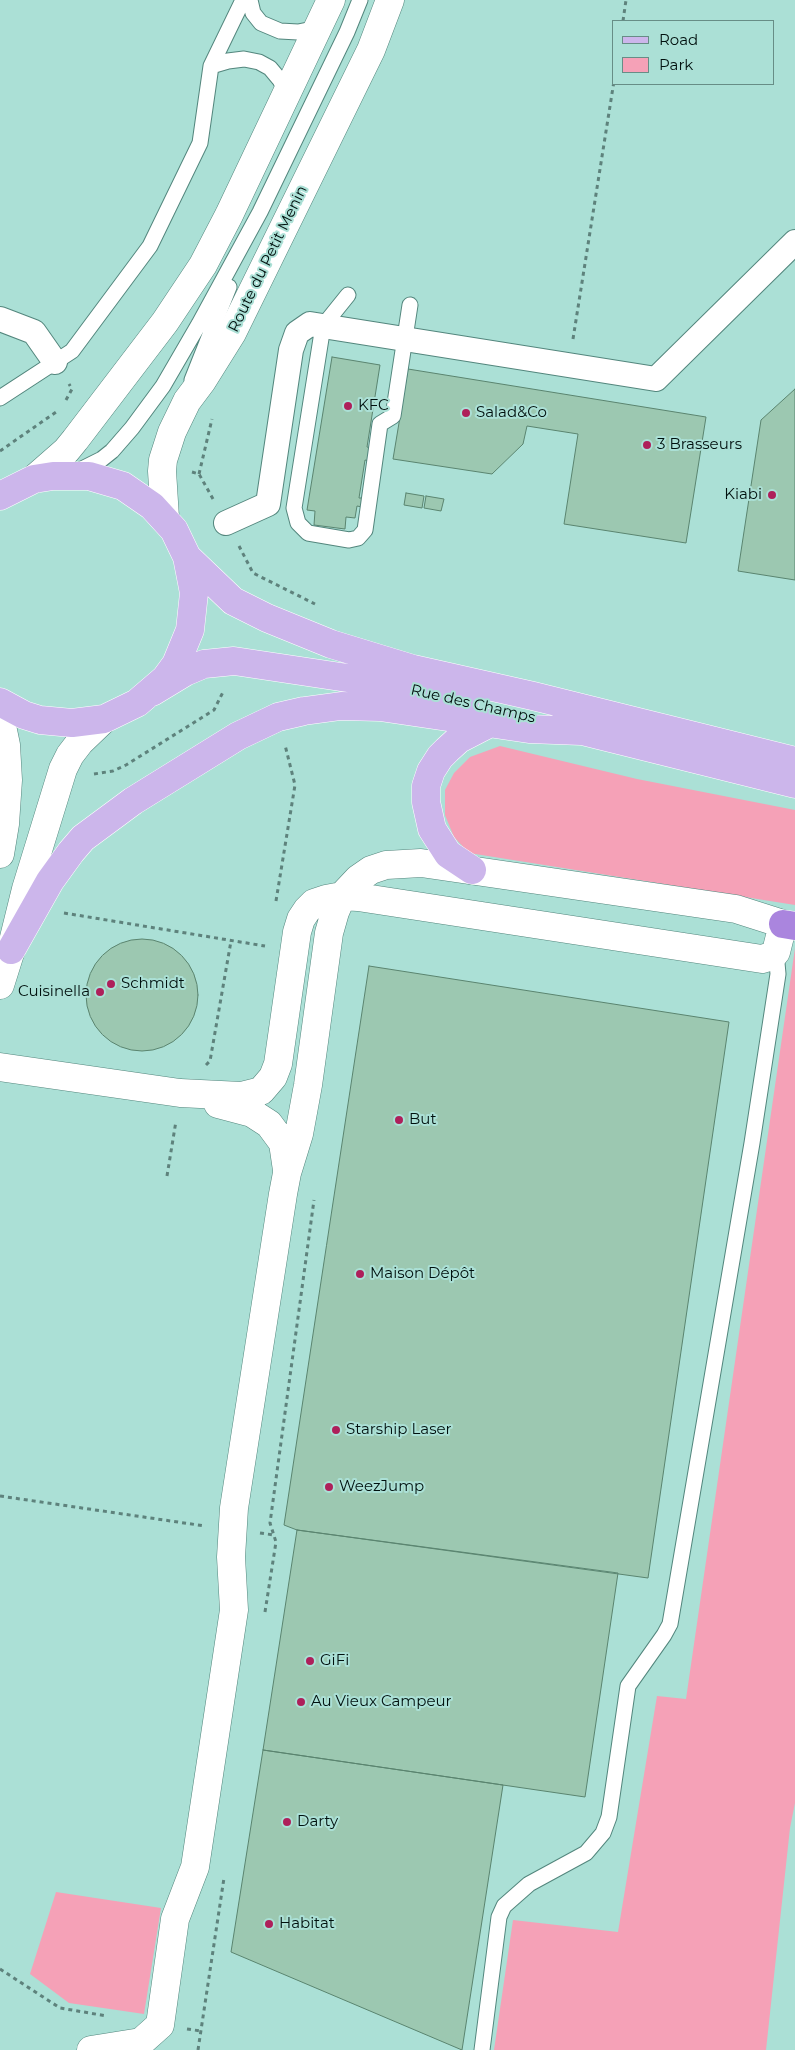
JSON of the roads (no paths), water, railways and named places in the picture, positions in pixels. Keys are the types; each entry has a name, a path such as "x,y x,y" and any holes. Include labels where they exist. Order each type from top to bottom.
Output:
{"main road":[{"path":"0,496 34,479 71,474 98,478 123,486 152,506 165,518 181,543 187,557 194,593 190,630 176,664 165,679 137,703 104,718 88,722 56,722 24,715 0,702"},
{"name":"Rue des Champs","path":"187,557 233,601 267,618 331,644 413,670 533,696 795,760"},
{"name":"Rue des Champs","path":"152,692 185,672 204,664 234,661 393,686 795,784"},
{"path":"11,950 60,867 90,832 126,805 238,736 278,717 312,709 359,706 398,709 529,729 580,731"},
{"path":"472,870 448,854 432,829 426,802 426,786 431,772 440,757 458,739 490,723"}],"street":[{"path":"34,479 66,451 90,422 165,322 203,264 331,0"},
{"name":"Route du Petit Menin","path":"165,518 162,484 163,460 178,417 232,334 371,50 390,0"},
{"path":"226,523 268,504 292,350 297,333 310,324 656,379 795,242"},
{"path":"0,319 34,332 56,362"},
{"path":"0,716 6,745 5,824 0,854"},
{"path":"0,986 26,890 63,769 70,754 104,718"},
{"path":"0,1068 180,1093 241,1096 261,1091 273,1077 278,1064 297,932 306,910 314,903 342,896 762,959 772,956 776,952 789,925 736,910 420,863 386,865 371,870 358,879 342,896 329,933 308,1085 299,1134 287,1173 232,1530 231,1557 234,1610 195,1867 175,1919 160,2025 141,2042 92,2050"},
{"path":"180,1093 252,1113 262,1118 273,1129 282,1143 286,1155 287,1173"}],"lane":[{"path":"0,398 72,351 150,246 200,143 211,66 243,0"},
{"path":"250,0 253,13 261,23 280,31 298,32 318,28"},
{"path":"71,474 102,459 112,451 148,407 199,324 260,212 347,32 360,0"},
{"path":"211,66 236,60 259,62 270,68 280,80 287,94"},
{"path":"178,417 199,360 260,212"},
{"path":"348,295 323,326 294,508 298,524 308,533 349,540 358,538 365,530 380,424 393,416 410,305"},
{"path":"482,2050 499,1917 504,1906 529,1884 586,1853 603,1833 609,1817 628,1686 670,1624 754,1134 778,974 776,952"}],"place":[{"name":"KFC","path":"348,406"},
{"name":"Salad&Co","path":"466,413"},
{"name":"3 Brasseurs","path":"647,445"},
{"name":"Kiabi","path":"772,495"},
{"name":"Schmidt","path":"111,984"},
{"name":"Cuisinella","path":"100,992"},
{"name":"But","path":"399,1120"},
{"name":"Maison Dépôt","path":"360,1274"},
{"name":"Starship Laser","path":"336,1430"},
{"name":"WeezJump","path":"329,1487"},
{"name":"GiFi","path":"310,1661"},
{"name":"Au Vieux Campeur","path":"301,1702"},
{"name":"Darty","path":"287,1822"},
{"name":"Habitat","path":"269,1924"}]}
